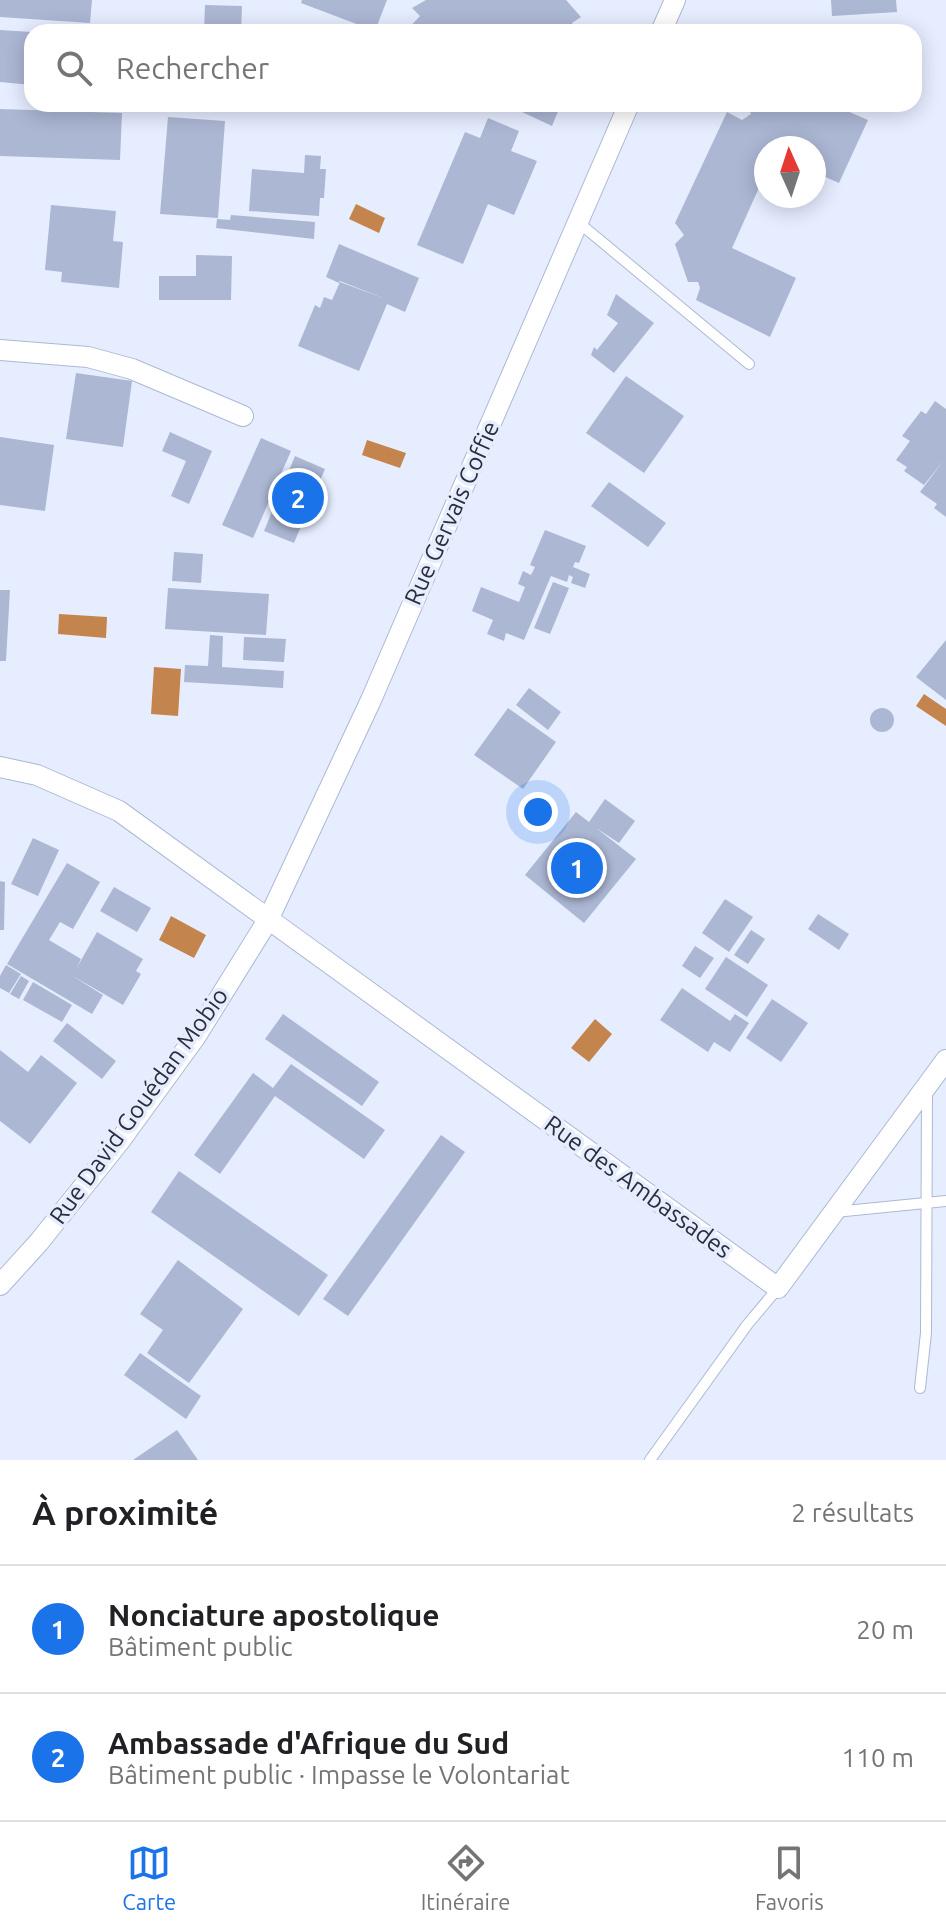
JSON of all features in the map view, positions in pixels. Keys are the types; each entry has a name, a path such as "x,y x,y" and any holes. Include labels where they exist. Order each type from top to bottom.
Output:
{"street":[{"path":"664,24 675,0"},
{"name":"Rue Gervais Coffie","path":"268,920 371,700 626,112"},
{"path":"0,350 88,357 132,369 243,416"},
{"name":"Rue des Ambassades","path":"0,767 37,775 119,811 778,1288"},
{"name":"Rue David Gouédan Mobio","path":"0,1285 39,1242 119,1142 196,1036 268,920"},
{"path":"778,1288 946,1060"}],"lane":[{"path":"578,222 749,364"},
{"path":"920,1388 926,1333 927,1086"},
{"path":"833,1212 946,1201"},
{"path":"650,1460 747,1325 778,1288"}],"shaded area":[{"path":"356,204 385,218 379,233 349,219"},
{"path":"367,440 406,453 400,468 362,455"},
{"path":"59,614 107,617 106,638 58,634"},
{"path":"154,667 181,669 178,716 151,714"},
{"path":"924,694 946,709 946,726 916,706"},
{"path":"171,916 206,935 194,958 159,940"},
{"path":"595,1019 612,1034 589,1062 571,1048"}],"building":[{"path":"0,0 92,0 90,23 0,17"},
{"path":"302,0 387,0 378,24 356,24 301,3"},
{"path":"426,0 566,0 581,17 572,24 412,24 420,16 412,8"},
{"path":"831,0 896,0 897,12 832,16"},
{"path":"205,5 242,6 241,24 204,24"},
{"path":"0,30 24,32 24,84 0,82"},
{"path":"0,109 122,113 120,160 0,156"},
{"path":"522,112 558,112 552,126"},
{"path":"727,112 742,120 750,112 850,112 868,120 839,183 826,177 826,136 754,136 754,199 732,248 796,278 770,337 696,300 700,288 698,282 688,282 675,244 684,235 675,223"},
{"path":"168,117 225,121 218,218 160,214"},
{"path":"488,118 519,131 511,151 537,161 514,215 488,204 463,264 417,245 465,132 480,138"},
{"path":"305,155 321,156 320,169 326,169 319,216 249,211 252,169 304,173"},
{"path":"51,205 116,211 113,241 123,242 119,288 61,282 62,272 45,270"},
{"path":"231,215 315,222 314,239 216,228 217,219 230,220"},
{"path":"339,244 419,278 405,312 387,304 359,371 298,346 315,305 320,308 324,297 332,300 340,282 388,300 340,281 326,277"},
{"path":"196,255 232,256 231,300 159,300 159,276 196,276"},
{"path":"616,294 654,323 614,373 591,355 594,347 597,350 618,323 607,315"},
{"path":"76,373 132,381 123,447 66,439"},
{"path":"626,376 684,416 644,473 586,433"},
{"path":"935,401 946,409 946,517 934,508 937,504 920,492 944,460 924,485 904,471 907,467 896,460 910,441 902,436 921,411 926,414"},
{"path":"170,432 212,451 189,504 171,496 186,461 162,451"},
{"path":"0,437 54,445 45,511 0,505"},
{"path":"261,438 291,451 253,538 222,525"},
{"path":"295,456 325,469 294,543 264,531"},
{"path":"609,482 666,523 648,547 591,506"},
{"path":"545,530 586,546 579,563 575,562 573,567 590,574 585,588 571,583 573,577 569,575 567,582 551,576 524,640 506,633 504,641 487,634 493,620 472,611 481,587 519,602 525,587 518,584 523,571 531,575 535,567 530,565"},
{"path":"174,552 203,554 201,583 172,581"},
{"path":"553,582 569,588 550,634 534,628"},
{"path":"168,588 269,594 266,635 165,629"},
{"path":"0,590 10,590 6,661 0,661"},
{"path":"210,635 223,636 222,667 284,671 283,688 184,682 185,665 208,666"},
{"path":"244,637 286,639 284,662 243,660"},
{"path":"946,640 946,700 916,677"},
{"path":"529,688 561,712 548,730 516,705"},
{"path":"508,708 556,742 523,789 474,755"},
{"path":"882,708 891,711 894,720 891,729 882,732 873,729 870,720 873,711"},
{"path":"605,799 635,821 619,843 596,828 636,859 584,923 525,875 576,812 589,822"},
{"path":"33,838 59,850 38,896 11,884"},
{"path":"67,863 100,882 73,929 60,922 49,940 81,959 75,971 97,932 143,959 136,971 141,974 123,1005 71,975 103,995 92,1014 7,964"},
{"path":"0,881 5,882 4,930 0,930"},
{"path":"114,887 151,908 137,932 100,911"},
{"path":"725,899 753,917 729,952 702,933"},
{"path":"818,914 849,934 839,950 808,929"},
{"path":"751,930 765,939 748,964 734,955"},
{"path":"695,946 714,958 700,978 682,966"},
{"path":"726,957 768,985 747,1017 705,989"},
{"path":"6,965 21,974 9,993 0,988 0,976"},
{"path":"21,976 29,981 19,999 10,994"},
{"path":"33,982 72,1005 62,1022 23,1000"},
{"path":"682,988 730,1021 735,1014 749,1023 730,1052 714,1042 708,1052 660,1020"},
{"path":"772,999 808,1023 781,1062 746,1038"},
{"path":"283,1014 379,1082 362,1106 265,1039"},
{"path":"67,1023 116,1061 102,1079 53,1041"},
{"path":"0,1050 28,1072 41,1055 77,1083 30,1144 0,1121"},
{"path":"291,1064 385,1130 364,1159 275,1096 220,1174 194,1155 253,1073 273,1088"},
{"path":"441,1135 465,1152 348,1316 323,1299"},
{"path":"179,1171 328,1275 299,1316 151,1212"},
{"path":"178,1260 243,1309 189,1383 147,1353 163,1330 140,1314"},
{"path":"140,1353 201,1396 186,1419 124,1375"},
{"path":"177,1430 198,1460 133,1460"}],"place":[{"name":"Ambassade d'Afrique du Sud","path":"298,498"},
{"name":"Nonciature apostolique","path":"577,868"}]}
